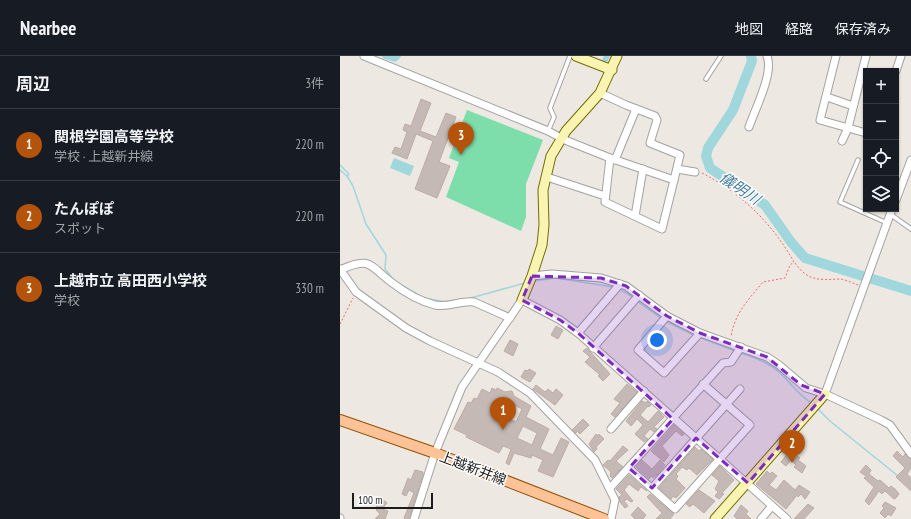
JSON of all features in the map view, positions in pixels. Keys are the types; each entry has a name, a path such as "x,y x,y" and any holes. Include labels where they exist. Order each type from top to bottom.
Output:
{"main road":[{"name":"上越新井線","path":"340,420 435,453 604,519"}],"street":[{"path":"364,56 613,159 674,180"},
{"path":"576,56 612,70"},
{"path":"414,519 435,453 462,387 522,300 532,276 543,238 543,190 547,177 548,163 561,137 600,92 618,56"},
{"path":"749,127 764,86 770,63 767,56"},
{"path":"836,56 827,98 820,120 863,133"},
{"path":"864,68 866,56"},
{"path":"897,68 901,56"},
{"path":"842,141 848,128 853,106 863,80"},
{"path":"600,92 655,116 657,120 650,143 680,155 661,232 635,216 605,202 613,159 636,109"},
{"path":"827,98 853,106"},
{"path":"899,192 911,160"},
{"path":"677,169 695,172"},
{"path":"635,216 644,170"},
{"path":"547,177 605,196"},
{"path":"714,519 748,483 825,394 891,212"},
{"path":"510,318 469,301 446,306 423,301 394,284 370,264 357,263 340,269 356,292 406,328 430,341 498,372 530,393 595,460 615,500 611,519"},
{"path":"532,276 569,275 601,278 620,284 639,295 667,316 700,333 767,357 779,364 806,388 825,394 890,425 911,454"},
{"path":"578,334 620,284"},
{"path":"593,348 639,295"},
{"path":"522,300 560,320 578,334 787,519"},
{"path":"667,316 638,350 664,373 700,333"},
{"path":"610,488 723,363 731,362 741,347"},
{"path":"629,468 675,510 750,425 728,404 703,384"},
{"path":"652,488 740,389"},
{"path":"611,429 644,391"},
{"path":"761,519 772,506"}],"lane":[{"path":"548,131 554,117 550,108 570,56"},
{"path":"706,79 721,56"},
{"path":"858,160 840,202 887,223"},
{"path":"891,212 911,229"}],"path":[{"path":"695,172 703,174 736,194 752,207 770,225 802,273 818,279 831,281 840,279 865,285"},
{"path":"730,343 732,325 740,310 763,282 785,278 790,265 794,262"},
{"path":"340,324 356,292"}],"highlighted area":[{"path":"532,276 601,278 626,286 667,316 700,333 767,357 801,385 825,394 748,483 696,438 652,488 629,468 673,419 578,333 560,320 522,300"}],"green space":[{"path":"467,110 543,140 526,184 526,217 521,231 446,197 459,162 449,158"}],"water":[{"path":"394,158 414,166 410,176 390,168"}],"building":[{"path":"421,99 431,103 420,131 436,137 446,113 456,117 439,162 450,166 437,198 415,189 433,141 416,134 407,159 392,153 395,147 401,149 407,132 403,130 405,124 411,126"},
{"path":"556,326 563,330 558,339 551,335"},
{"path":"510,340 518,344 513,356 504,351"},
{"path":"587,348 610,374 603,381 598,376 600,375 585,362 590,357 583,351"},
{"path":"529,369 536,373 530,382 521,377 525,370 527,371"},
{"path":"627,384 637,392 615,417 611,414 620,403 614,399"},
{"path":"536,385 545,392 548,389 553,393 556,389 563,395 555,405 533,389"},
{"path":"492,388 496,390 497,388 505,392 512,391 514,396 531,406 526,417 549,429 540,449 553,455 561,438 569,442 553,477 538,471 543,460 532,455 531,458 514,453 509,465 506,463 511,449 503,446 499,453 466,437 467,435 454,429 468,402 471,403 474,398 477,399 482,389 490,393","holes":["509,402 522,409 516,422 502,415","523,426 537,433 532,445 517,438"]},
{"path":"642,401 646,403 647,401 651,405 649,407 648,406 640,415 648,422 658,411 664,417 654,427 657,429 654,432 650,429 644,436 648,439 644,442 635,434 643,425 637,419 631,426 626,421"},
{"path":"583,419 589,425 580,434 577,431 576,433 572,430"},
{"path":"674,425 684,434 682,436 676,431 662,446 669,455 664,462 651,451"},
{"path":"596,434 598,436 599,434 604,439 596,447 597,449 594,452 589,444"},
{"path":"623,446 628,450 616,461 623,467 612,478 610,476 611,472 603,465 608,460 610,461"},
{"path":"695,447 699,451 701,449 713,459 697,475 689,468 687,470 682,467 676,474 678,476 676,479 685,488 676,498 673,496 671,499 659,488"},
{"path":"897,451 903,457 905,454 911,459 911,468 907,474 911,478 911,491 896,477 905,468 893,456"},
{"path":"788,453 793,456 795,454 800,458 798,460 806,466 802,473 794,467 796,465 791,460 786,466 781,462"},
{"path":"642,460 652,469 660,460 665,465 657,475 653,478 651,476 649,479 636,467"},
{"path":"866,465 871,470 869,474 878,481 880,480 889,488 891,486 895,489 899,494 896,498 894,499 885,491 882,494 879,491 869,505 865,501 874,487 864,478 866,476 860,472"},
{"path":"720,466 734,480 722,493 724,494 719,499 715,496 718,492 715,489 719,481 712,475"},
{"path":"415,470 423,472 423,474 409,519 407,519 404,518 414,493 409,490 406,496 402,494 408,478 411,480"},
{"path":"767,471 770,474 772,472 777,476 769,485 776,490 784,480 795,490 799,485 810,492 805,499 801,494 798,497 797,495 786,509 756,484"},
{"path":"629,475 647,491 641,487 638,491 629,484 624,490 633,501 631,502 627,499 624,501 628,506 625,508 620,502 619,497 622,495 616,489"},
{"path":"699,490 715,501 704,513 693,504 690,507 686,504"},
{"path":"650,494 674,514 670,519 656,519 662,513 647,497"},
{"path":"381,498 387,503 382,509 388,511 385,519 375,519 380,514 376,510 378,508 375,505"},
{"path":"885,502 896,508 891,516 888,514 885,518 880,513 884,508 882,506"},
{"path":"808,504 814,508 804,519 794,519"},
{"path":"741,505 748,511 746,514 751,519 737,519 734,516"},
{"path":"638,507 646,515 643,519 635,519 631,515"}],"waterway":[{"path":"385,56 395,59 398,56"},
{"path":"603,64 607,56"},
{"name":"儀明川","path":"751,56 752,61 733,110 708,148 706,156 710,168 765,205 791,242 805,258 911,291"},
{"path":"340,165 349,174 347,176 353,186 366,224 386,255 385,269 393,279"},
{"path":"340,170 347,176"},
{"path":"534,281 556,278 613,287"},
{"path":"467,299 525,283"},
{"path":"401,285 417,294"},
{"path":"619,289 633,297"},
{"path":"424,298 446,302"},
{"path":"637,301 662,319"},
{"path":"665,321 694,335"},
{"path":"699,337 735,351"},
{"path":"740,353 761,360 775,368 799,393 813,404"},
{"path":"817,408 830,421 898,476"}],"place":[{"name":"上越市立 高田西小学校","path":"461,155"},
{"name":"関根学園高等学校","path":"503,430"},
{"name":"たんぽぽ","path":"792,463"}]}
